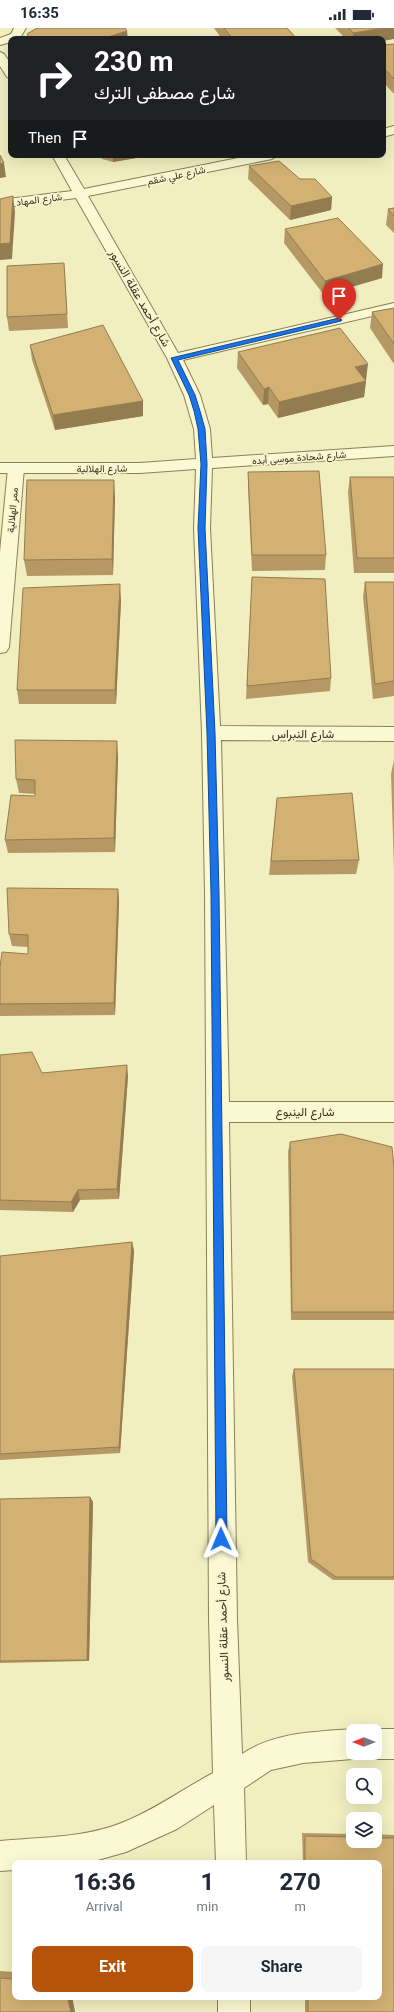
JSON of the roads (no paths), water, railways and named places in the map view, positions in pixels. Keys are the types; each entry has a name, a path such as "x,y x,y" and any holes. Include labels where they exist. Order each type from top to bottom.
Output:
{"street":[{"path":"0,56 8,69"},
{"name":"شارع أحمد عقلة النسور","path":"60,158 79,194 120,261 174,358 192,395 202,429 204,464 202,528 211,733 217,1112 222,1619 230,1860"},
{"name":"شارع علي شقم","path":"79,194 257,158"},
{"name":"شارع المهاد","path":"0,204 79,194"},
{"path":"174,358 394,307"},
{"name":"شارع شحادة موسى أبده","path":"204,464 394,451"},
{"name":"شارع الهلالية","path":"8,468 140,468 204,464"},
{"name":"ممر الهلالية","path":"0,647 8,468"},
{"name":"شارع النبراس","path":"211,733 394,734"},
{"name":"شارع الينبوع","path":"217,1112 394,1112"},
{"path":"382,1744 394,1744"},
{"path":"0,1856 18,1856 85,1848 126,1837 166,1818 192,1801 228,1781 265,1756 303,1748 346,1745"},
{"path":"234,2000 234,2012"}]}
